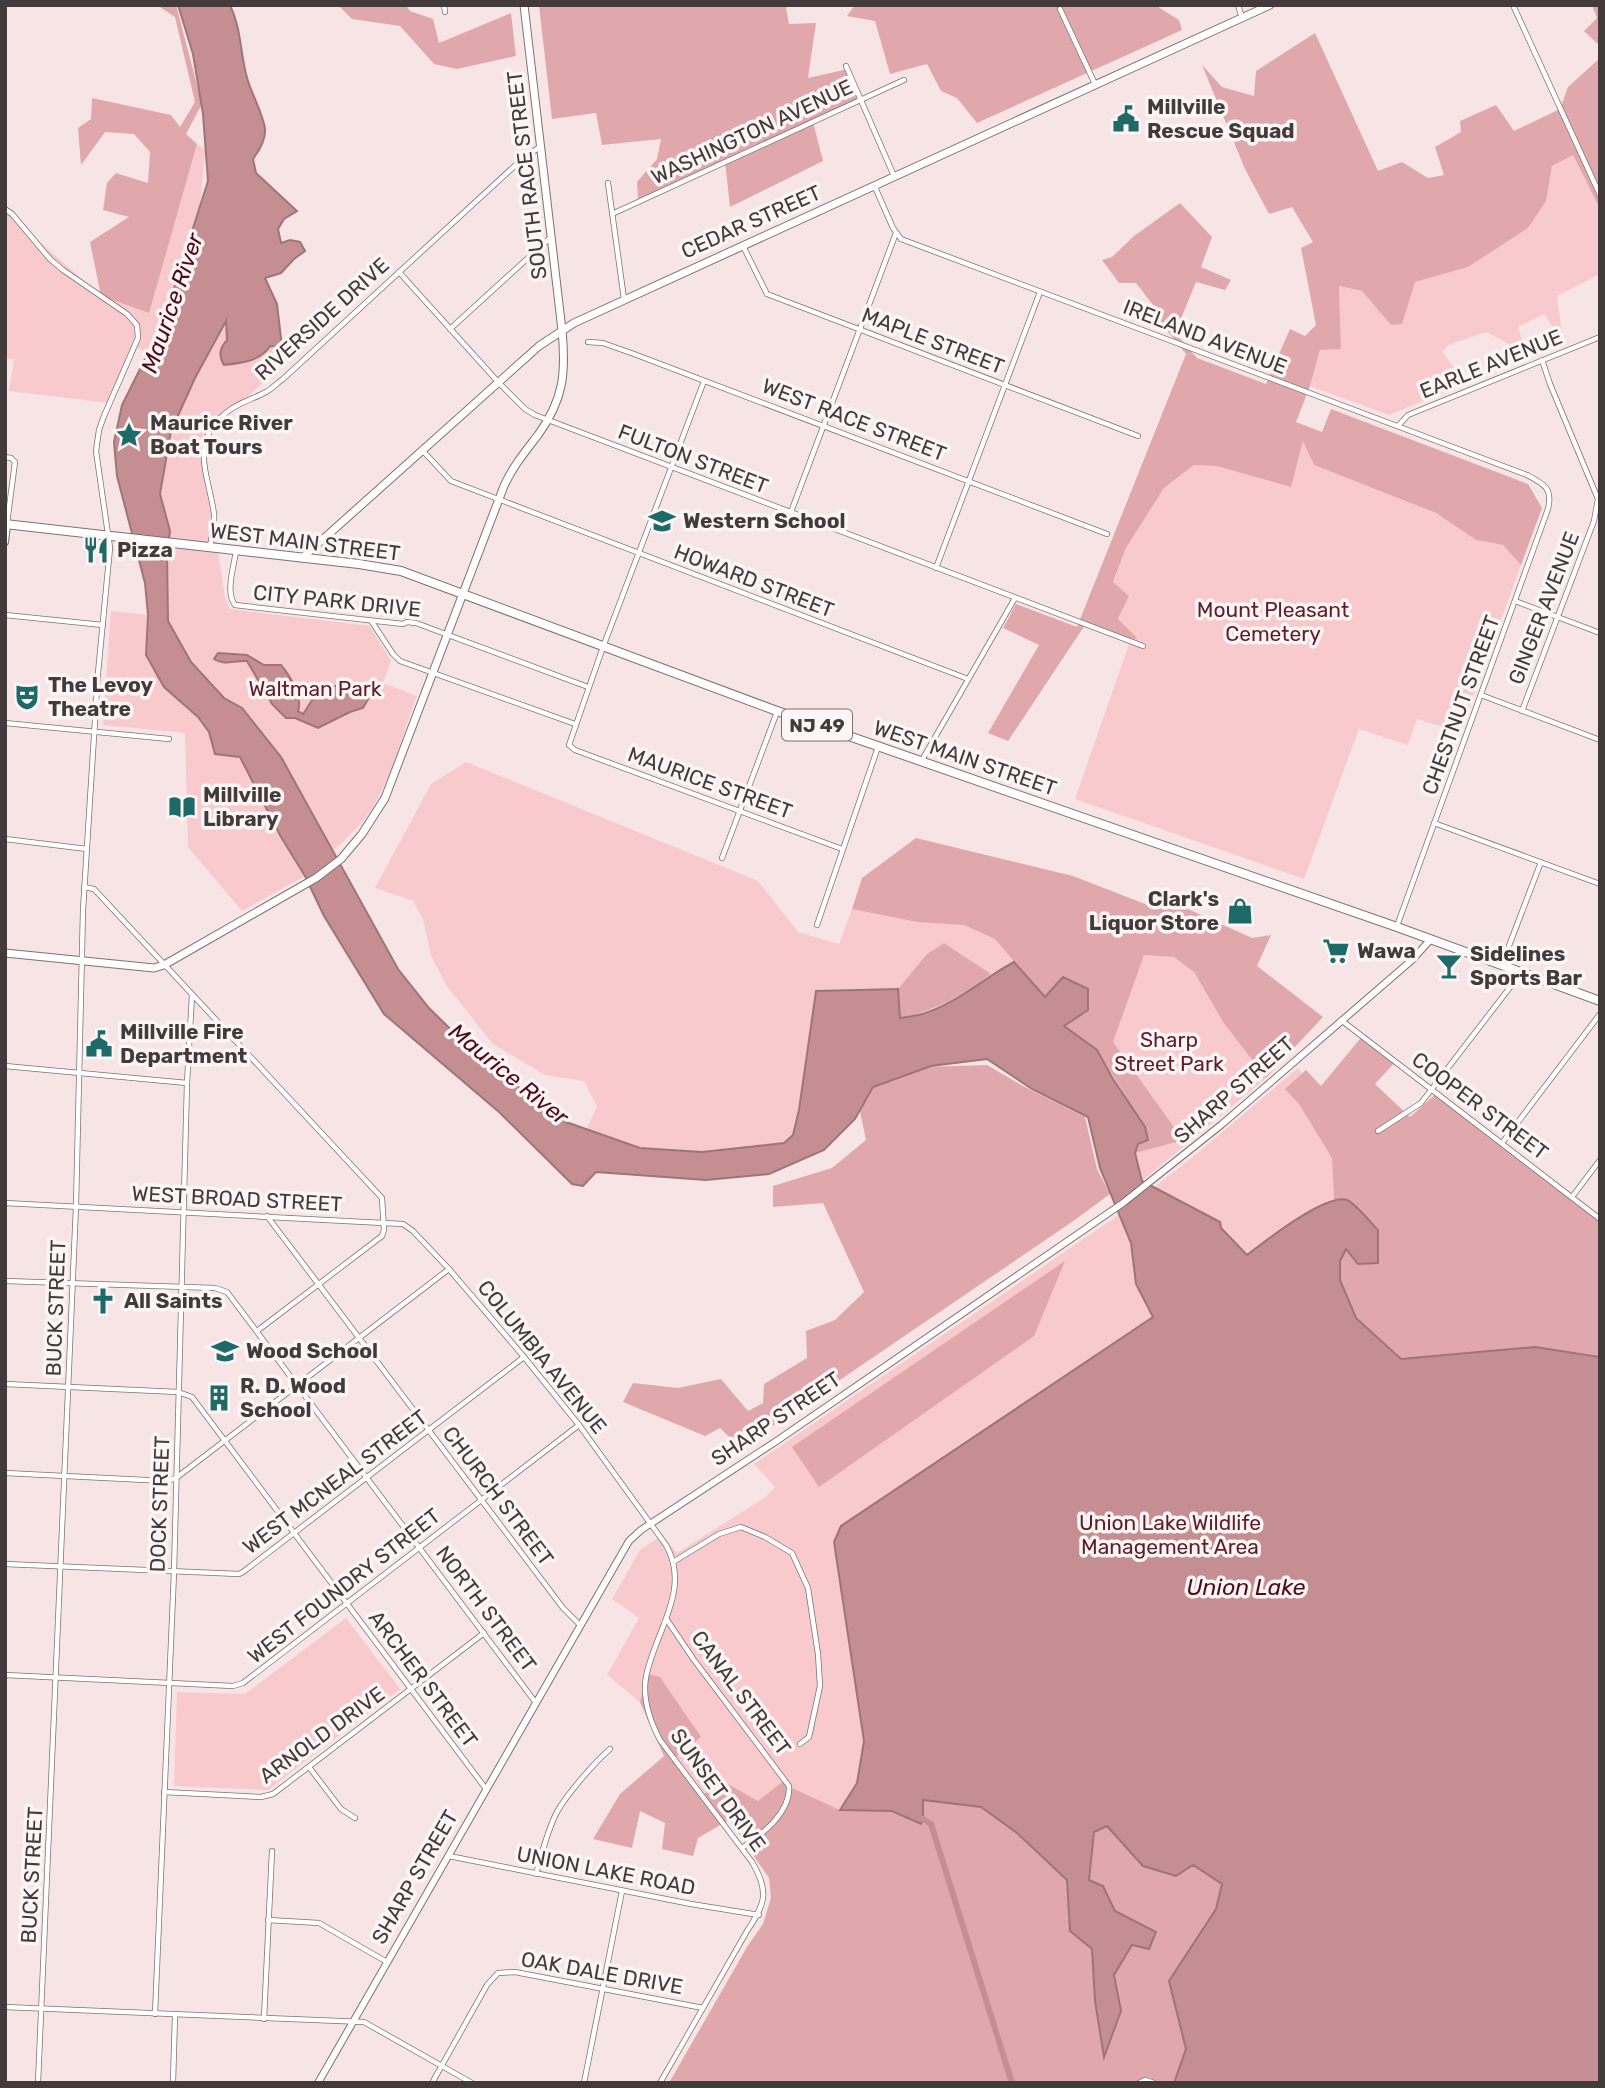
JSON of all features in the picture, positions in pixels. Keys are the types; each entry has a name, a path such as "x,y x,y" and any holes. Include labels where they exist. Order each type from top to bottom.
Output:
{"highway":[{"name":"NJ 49","path":"6,524 109,536"},
{"name":"WEST MAIN STREET","path":"109,536 391,569 464,593 777,711 1397,927 1600,1001"}],"main road":[{"name":"SOUTH RACE STREET","path":"164,965 303,886 341,859 362,834 385,798 499,499 515,464 556,405 562,386 565,359 524,5"},
{"name":"CEDAR STREET","path":"302,558 550,337 584,317 1270,5"},
{"path":"5,954 154,968 164,965"}],"street":[{"path":"444,5 445,12"},
{"path":"1238,5 1242,18"},
{"path":"1513,5 1600,195"},
{"path":"1060,9 1095,84"},
{"path":"846,66 894,176"},
{"name":"WASHINGTON AVENUE","path":"612,214 904,80"},
{"name":"RIVERSIDE DRIVE","path":"210,547 214,512 203,449 216,422 228,411 271,389 520,161 541,146"},
{"path":"608,183 624,299"},
{"path":"791,512 896,233 874,185"},
{"name":"BUCK STREET","path":"5,209 62,270 127,314 137,325 138,338 104,416 97,437 96,451 110,554 84,888 76,1206 38,2083"},
{"name":"IRELAND AVENUE","path":"896,233 901,239 1527,475 1542,484 1549,493"},
{"path":"450,329 552,237"},
{"name":"MAPLE STREET","path":"743,245 767,294 1139,436"},
{"name":"FULTON STREET","path":"399,272 529,413 1143,646"},
{"path":"936,568 1040,292"},
{"name":"EARLE AVENUE","path":"1398,426 1408,415 1600,337"},
{"name":"WEST RACE STREET","path":"588,342 603,343 1107,534"},
{"name":"GINGER AVENUE","path":"1522,711 1594,521 1598,499 1542,360"},
{"path":"372,622 396,658 575,724 704,381"},
{"name":"HOWARD STREET","path":"423,451 451,481 968,680"},
{"path":"5,542 15,465 14,461 8,458"},
{"name":"CHESTNUT STREET","path":"1397,927 1516,601 1548,509 1549,493"},
{"name":"CITY PARK DRIVE","path":"236,550 230,591 231,601 235,605 372,622 416,623 448,634"},
{"path":"922,761 1015,598"},
{"path":"1516,601 1600,633"},
{"path":"5,615 103,625"},
{"path":"448,634 588,687"},
{"path":"1481,695 1600,740"},
{"path":"722,858 777,711"},
{"path":"5,723 169,739"},
{"name":"MAURICE STREET","path":"575,724 569,745 575,750 842,849"},
{"path":"817,925 878,746"},
{"path":"1434,823 1600,884"},
{"path":"5,839 87,849"},
{"path":"1502,965 1541,862"},
{"path":"84,888 94,889 374,1188 383,1201 384,1233 379,1239 257,1331"},
{"name":"SHARP STREET","path":"318,2083 629,1541 650,1524 900,1357 1123,1203 1221,1125 1412,960 1431,939"},
{"path":"1378,1131 1419,1105 1521,972"},
{"name":"DOCK STREET","path":"155,2014 174,1572 187,1083 192,995"},
{"path":"1502,1143 1600,1014"},
{"name":"COOPER STREET","path":"1341,1020 1600,1219"},
{"path":"5,1066 187,1083"},
{"path":"1572,1197 1600,1160"},
{"name":"WEST BROAD STREET","path":"5,1203 397,1222"},
{"name":"CHURCH STREET","path":"267,1216 563,1608 580,1625"},
{"name":"COLUMBIA AVENUE","path":"397,1222 409,1227 449,1269 524,1357 579,1425 666,1545 673,1562"},
{"path":"5,1473 166,1480 176,1478 449,1269"},
{"path":"5,1281 181,1287"},
{"name":"NORTH STREET","path":"181,1287 220,1289 227,1292 536,1703"},
{"name":"WEST MCNEAL STREET","path":"5,1564 239,1574 524,1357"},
{"path":"5,1384 178,1392"},
{"name":"ARCHER STREET","path":"178,1392 192,1397 486,1789"},
{"name":"WEST FOUNDRY STREET","path":"5,1675 233,1686 243,1683 579,1425"},
{"path":"673,1562 719,1534 741,1527 792,1553 808,1588 820,1686 809,1737 800,1744"},
{"name":"SUNSET DRIVE","path":"660,2083 747,1931 759,1915 763,1894 761,1878 742,1848 660,1740 650,1719 645,1698 646,1675 674,1597 676,1582 673,1562"},
{"name":"CANAL STREET","path":"667,1619 694,1660 789,1786 788,1799 778,1815 766,1830 742,1848"},
{"name":"ARNOLD DRIVE","path":"164,1792 267,1797 484,1633"},
{"path":"536,1874 548,1832 558,1810 610,1749"},
{"path":"309,1767 341,1809 355,1818"},
{"path":"264,2019 272,1851"},
{"name":"UNION LAKE ROAD","path":"448,1856 759,1915"},
{"path":"584,2083 622,1891"},
{"path":"268,1920 319,1923 387,1962"},
{"name":"OAK DALE DRIVE","path":"432,2083 492,1977 505,1971 703,2008"},
{"path":"5,2007 364,2022 472,2083"},
{"path":"173,2083 175,2015"},
{"path":"1139,2083 1145,2080 1154,2083"}],"green space":[{"path":"197,144 205,150 197,243 147,352 135,347 109,403 9,391 14,359 5,359 5,211 101,296 148,313"},
{"path":"1573,155 1600,209 1600,274 1557,296 1563,342 1544,314 1518,327 1526,353 1486,332 1448,345 1442,352 1466,383 1389,415 1310,386 1320,350 1341,349 1339,286 1362,291 1391,325 1415,282 1468,267 1546,201 1552,166"},
{"name":"Waltman Park","path":"227,319 254,321 299,351 211,429 202,446 225,597 230,609 370,626 391,661 383,683 417,696 383,789 367,816 333,851 281,757 242,708 224,698 191,662 168,621 167,552 160,494 171,431 195,378"},
{"name":"Mount Pleasant Cemetery","path":"1303,440 1314,465 1436,513 1476,540 1503,545 1521,565 1460,732 1417,719 1408,745 1359,729 1304,879 1075,799 1130,641 1118,619 1129,596 1113,583 1126,548 1164,488 1194,465 1217,466"},
{"path":"111,611 148,615 146,655 164,687 198,717 209,732 215,754 240,757 281,837 305,876 242,911 188,847 185,733 103,725"},
{"path":"466,762 758,881 798,932 839,944 852,909 917,922 964,924 995,939 1014,962 991,974 944,943 927,954 898,989 816,991 799,1110 793,1135 784,1143 702,1152 640,1148 586,1130 597,1107 584,1081 545,1075 493,1044 446,985 431,956 423,919 413,901 375,888 431,784"},
{"name":"Sharp Street Park","path":"1144,955 1174,957 1194,972 1223,1022 1266,1078 1142,1181 1126,1097 1097,1050"},
{"name":"Union Lake","path":"1298,1068 1416,1230 1600,1227 1600,2083 840,1810 790,1787 758,1801 724,1783 702,1796 673,1758 648,1675 640,1702 607,1675 639,1618 612,1599 640,1550 662,1535 677,1553 766,1497 775,1487 754,1464 1120,1214"},
{"path":"346,1618 400,1689 268,1790 174,1786 177,1692 245,1694"}],"shaded area":[{"path":"157,5 176,5 202,104 186,134 197,144 149,313 101,296 90,242 129,217 103,210 107,183 116,173 148,183 150,152 134,134 105,132 81,165 78,128 91,119 92,98 171,115 180,127 195,102 175,17"},
{"path":"338,5 406,5 410,11 433,19 439,43 511,13 516,56 457,69 434,64 400,26 352,19"},
{"path":"539,5 791,5 786,8 789,24 816,23 808,78 848,69 857,101 813,122 823,161 730,207 725,161 638,199 637,182 657,159 661,139 602,145 596,113 552,119"},
{"path":"855,5 1155,5 1179,20 1182,30 977,123 957,98 941,91 927,64 890,74 875,21 847,16"},
{"path":"1592,5 1600,5 1600,46 1584,31 1597,18"},
{"path":"1315,33 1378,171 1402,162 1428,178 1444,175 1435,147 1461,132 1460,121 1496,105 1514,131 1560,109 1568,87 1600,58 1600,209 1573,155 1552,166 1546,201 1528,228 1468,267 1415,282 1402,324 1391,325 1362,291 1339,286 1341,349 1320,350 1296,422 1322,432 1331,409 1528,484 1542,508 1521,565 1503,545 1476,540 1436,513 1314,465 1303,441 1291,487 1217,466 1194,465 1164,488 1126,548 1113,582 1129,596 1118,619 1137,638 1130,641 1087,622 1008,741 988,733 1039,645 1003,628 1016,604 1077,627 1186,354 1156,317 1156,309 1136,283 1119,283 1102,260 1112,257 1134,236 1180,203 1212,237 1201,267 1231,280 1225,290 1196,282 1175,333 1197,358 1266,384 1290,329 1305,336 1316,325 1301,248 1313,242 1292,207 1269,214 1245,169 1202,65 1222,87 1254,96 1256,71"},
{"path":"916,838 1073,876 1145,904 1157,895 1252,938 1271,935 1257,966 1323,1017 1266,1078 1223,1022 1194,972 1174,957 1144,955 1113,1042 1181,1137 1176,1142 1135,1153 1138,1144 1127,1098 1097,1050 1064,1026 1045,998 995,939 964,925 917,922 852,909 862,878"},
{"path":"944,943 991,974 948,1002 900,1018 898,989 927,954"},
{"path":"1364,1034 1397,1060 1375,1084 1410,1117 1438,1092 1600,1218 1600,1357 1535,1347 1401,1359 1356,1318 1340,1280 1340,1261 1346,1249 1349,1200 1334,1199 1332,1158 1299,1104 1285,1089 1306,1070 1321,1086"},
{"path":"987,1065 1085,1117 1097,1169 1110,1194 740,1448 720,1428 705,1436 623,1402 633,1383 678,1388 721,1379 748,1411 763,1403 764,1384 807,1358 806,1331 835,1320 864,1292 823,1203 773,1207 773,1186 832,1168 866,1140 857,1097 894,1068"},
{"path":"1065,1261 1034,1336 819,1487 792,1447"},
{"path":"648,1674 660,1677 701,1737 674,1758 702,1795 724,1782 758,1801 786,1779 790,1787 840,1810 892,1811 920,1824 923,1819 923,1800 981,1807 1017,1833 1067,1880 1070,1930 1092,1949 1095,2001 1104,2056 1121,2011 1114,1975 1132,1945 1103,1886 1089,1880 1094,1832 1107,1825 1143,1866 1193,1864 1222,1884 1216,1909 1169,1980 1186,2049 1174,2083 669,2083 763,1924 771,1898 769,1878 729,1820 698,1838 693,1856 662,1849 665,1823 640,1811 632,1848 593,1839 620,1794 664,1756 640,1702"}],"water":[{"name":"Union Lake","path":"178,5 230,5 237,24 248,81 265,129 260,149 253,159 256,173 297,211 284,219 278,229 281,243 290,240 300,242 305,251 281,273 265,278 277,304 282,347 270,346 256,358 224,365 220,355 227,340 226,321 195,378 171,431 160,494 170,531 167,553 168,621 191,662 224,698 242,708 281,757 398,969 429,1008 484,1062 566,1122 640,1148 702,1152 784,1143 793,1135 799,1110 816,991 898,989 900,1018 934,1010 1014,962 1045,997 1063,977 1088,989 1088,1010 1064,1026 1097,1050 1145,1127 1148,1140 1138,1144 1135,1153 1142,1181 1220,1222 1221,1228 1247,1255 1296,1220 1325,1204 1347,1200 1358,1209 1378,1230 1378,1263 1358,1264 1346,1249 1340,1261 1340,1280 1356,1318 1401,1359 1535,1347 1600,1357 1600,2083 1174,2083 1186,2049 1169,1981 1216,1909 1222,1884 1193,1865 1176,1876 1143,1866 1107,1826 1094,1832 1089,1880 1103,1886 1115,1911 1156,1932 1149,1949 1132,1945 1114,1975 1121,2011 1104,2057 1095,2001 1092,1949 1070,1931 1067,1880 1017,1833 981,1807 923,1800 921,1824 892,1811 840,1810 857,1783 864,1741 834,1542 841,1526 1153,1317 1136,1284 1131,1243 1100,1168 1088,1117 1032,1089 987,1059 931,1066 873,1087 855,1119 824,1150 769,1174 706,1180 596,1172 583,1186 572,1184 499,1112 384,1014 324,916 240,757 215,754 209,732 198,717 164,687 146,655 148,615 145,583 117,476 114,442 122,405 163,323 208,181 203,114 193,54"},
{"path":"218,653 247,655 264,665 281,665 295,687 299,699 298,711 303,714 316,696 329,688 352,685 365,690 370,696 363,708 318,728 295,718 286,718 272,704 247,661 218,661 214,659"}],"waterway":[{"path":"923,1819 931,1824 1012,2083"}],"place":[{"name":"Millville Rescue Squad","path":"1126,119"},
{"name":"Maurice River Boat Tours","path":"129,435"},
{"name":"Western School","path":"662,521"},
{"name":"Pizza","path":"96,550"},
{"name":"The Levoy Theatre","path":"27,697"},
{"name":"Millville Library","path":"182,807"},
{"name":"Clark's Liquor Store","path":"1240,911"},
{"name":"Wawa","path":"1336,951"},
{"name":"Sidelines Sports Bar","path":"1449,966"},
{"name":"Millville Fire Department","path":"99,1044"},
{"name":"All Saints","path":"103,1301"},
{"name":"Wood School","path":"225,1351"},
{"name":"R. D. Wood School","path":"219,1398"}],"water label":[{"name":"Maurice River","path":"172,303"},
{"name":"Maurice River","path":"509,1074"}],"park label":[{"name":"Union Lake Wildlife Management Area","path":"1170,1535"}]}
